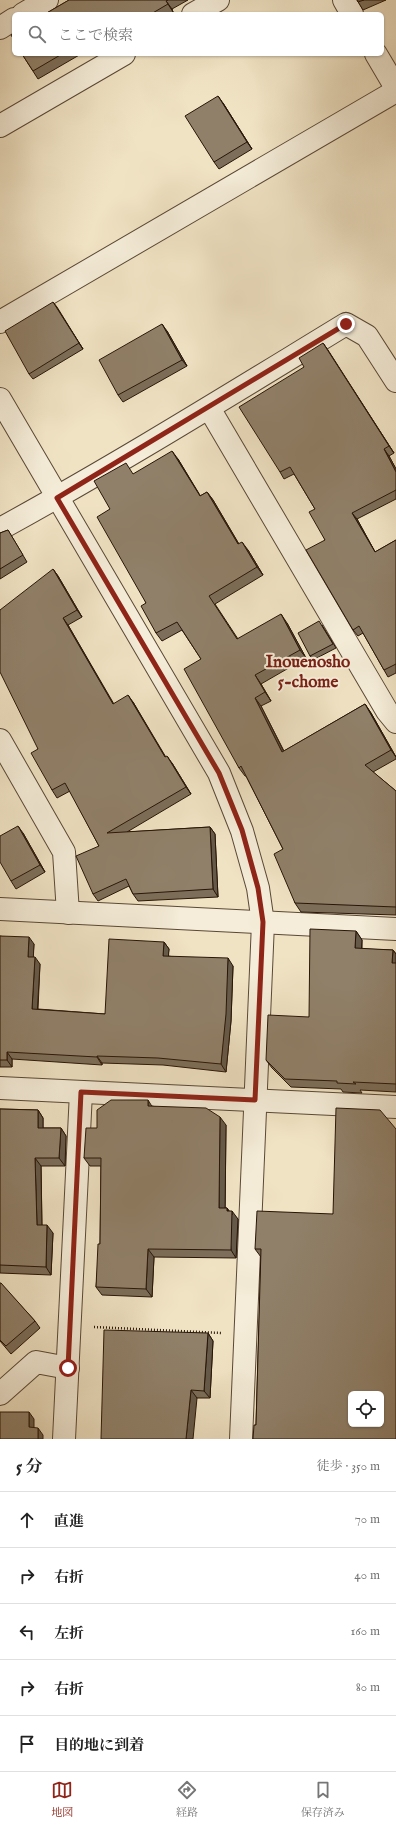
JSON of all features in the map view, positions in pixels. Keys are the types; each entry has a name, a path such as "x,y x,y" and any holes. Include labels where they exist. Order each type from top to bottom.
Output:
{"street":[{"path":"26,12 47,0"},
{"path":"197,12 218,0"},
{"path":"344,0 351,12"},
{"path":"0,28 12,20"},
{"path":"0,126 121,56"},
{"path":"0,322 396,90 377,56"},
{"path":"0,529 57,498 209,408 346,324 367,336 396,381"},
{"path":"0,400 219,773 242,830 258,888 263,922 241,1439"},
{"path":"209,408 387,711 396,722"},
{"path":"0,740 64,852 68,913"},
{"path":"0,909 396,929"},
{"path":"0,1088 396,1107"},
{"path":"64,1439 81,1092"},
{"path":"0,1394 36,1362 68,1368"}],"building":[{"path":"69,0 168,0 166,1 168,4 154,12 48,12"},
{"path":"23,56 59,56 33,71"},
{"path":"218,96 247,142 214,162 185,116"},
{"path":"53,302 79,343 29,374 5,331"},
{"path":"162,324 182,360 118,395 99,360"},
{"path":"323,343 389,446 384,449 396,472 396,490 352,513 375,552 396,540 396,664 384,670 359,626 353,630 306,550 325,540 309,512 315,509 290,467 280,472 239,407 304,367 299,358"},
{"path":"172,451 200,496 207,492 238,544 242,542 257,567 209,596 237,639 281,614 300,650 255,675 265,692 255,698 282,752 365,704 391,750 365,765 396,791 396,907 295,903 274,854 283,849 241,766 239,768 184,669 201,659 177,622 156,633 141,606 146,603 97,517 110,509 94,481 126,463 133,474"},
{"path":"8,530 23,555 0,569 0,533"},
{"path":"53,569 77,610 63,618 113,704 128,695 165,757 167,756 186,787 107,833 210,827 213,889 133,894 126,879 93,894 76,856 99,846 65,783 52,790 31,753 38,749 0,672 0,610"},
{"path":"319,621 333,644 310,656 298,633"},
{"path":"18,826 40,865 11,881 0,862 0,836"},
{"path":"310,929 356,931 355,948 393,950 392,963 396,963 396,1084 353,1082 356,1084 337,1083 337,1081 285,1079 266,1060 268,1015 309,1017"},
{"path":"0,936 29,937 28,957 35,957 32,1009 105,1014 109,939 164,942 163,956 228,958 226,1014 221,1064 158,1058 97,1057 7,1052 7,1060 0,1060"},
{"path":"111,1100 148,1100 148,1106 206,1108 220,1117 219,1208 227,1208 227,1211 232,1211 231,1250 148,1249 146,1289 96,1287 98,1244 100,1244 101,1158 84,1158 86,1128 97,1128 97,1110"},
{"path":"336,1108 380,1110 396,1129 396,1439 253,1439 254,1425 256,1425 261,1249 255,1249 257,1211 333,1214"},
{"path":"0,1109 38,1110 38,1128 61,1128 59,1158 35,1158 37,1225 47,1225 46,1267 0,1265"},
{"path":"0,1283 35,1321 6,1346 0,1340"},
{"path":"104,1330 208,1333 204,1391 191,1390 186,1439 101,1439"},
{"path":"0,1412 29,1412 29,1427 38,1428 38,1439 0,1439"}],"district":[{"name":"Inouenosho 5-chome","path":"308,672"}],"route":[{"path":"68,1368 81,1092 255,1100 263,922 258,888 242,830 219,773 57,498 209,408 346,324"}]}
